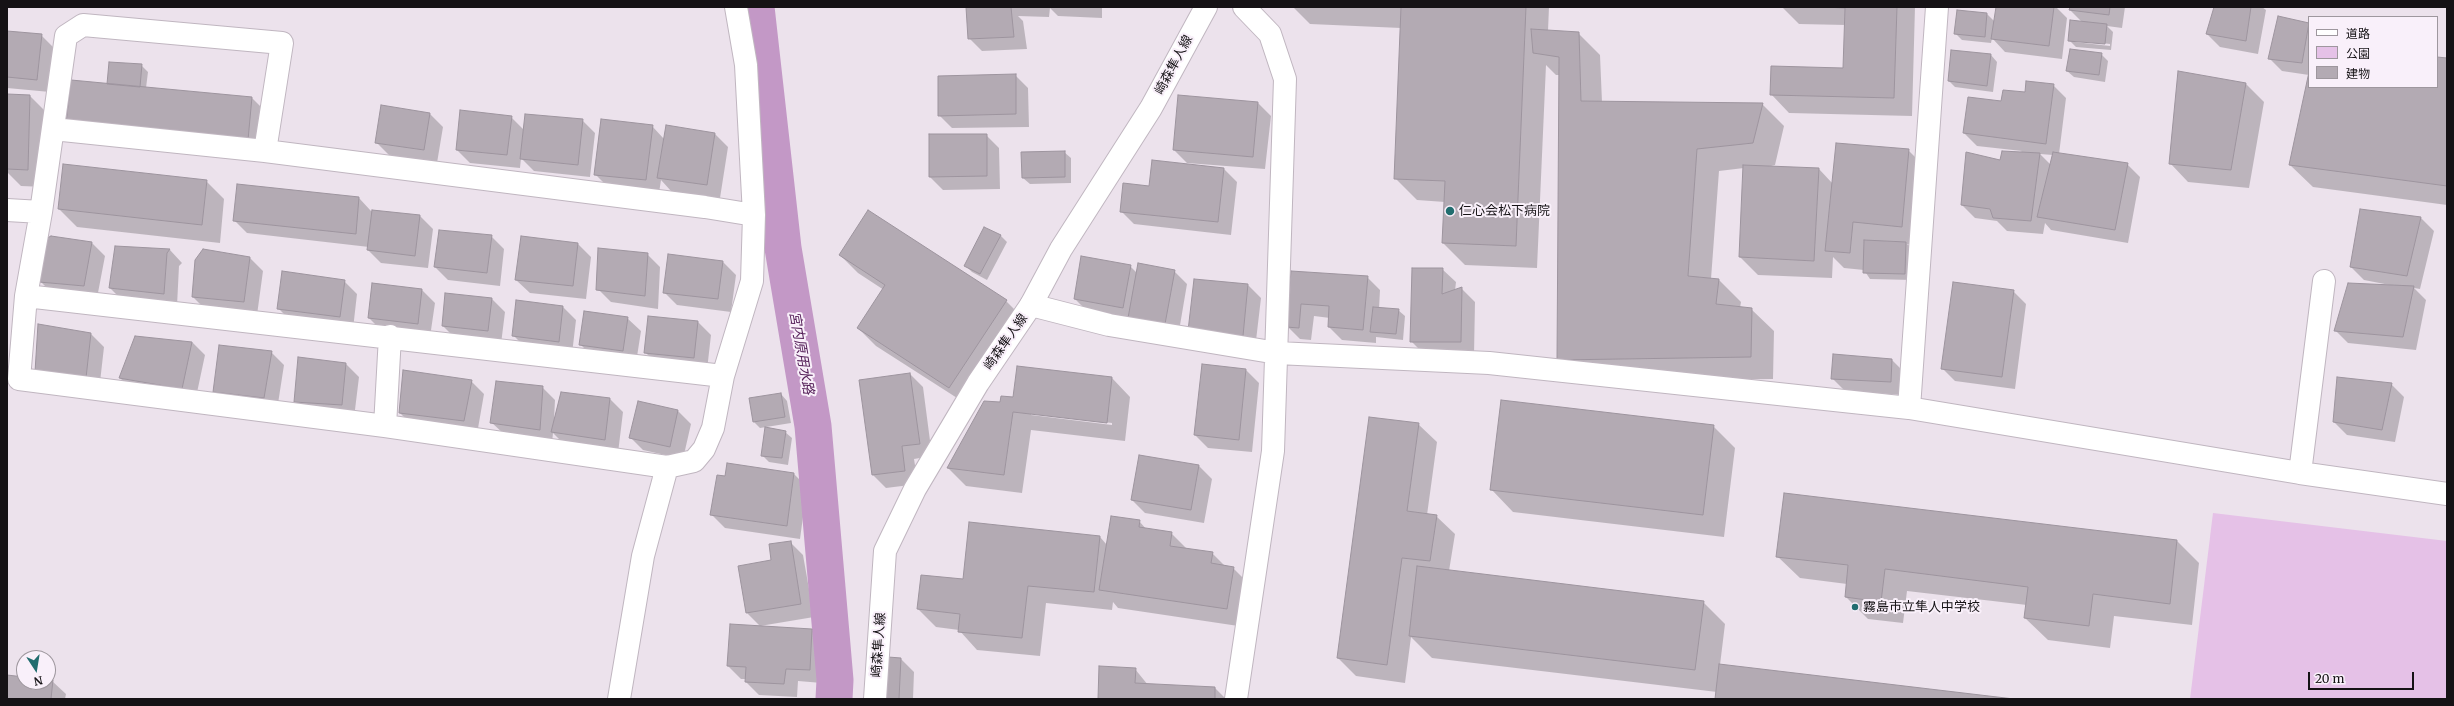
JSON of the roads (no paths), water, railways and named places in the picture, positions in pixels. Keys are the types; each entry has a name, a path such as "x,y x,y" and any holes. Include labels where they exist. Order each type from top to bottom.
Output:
{"street":[{"path":"266,151 282,43 84,25 66,36 41,212 26,296 19,380 385,426 667,467 694,461 704,449 713,428 723,376 752,281 754,215 746,65 736,7"},
{"name":"崎森隼人線","path":"875,699 885,551 915,489 978,383 1031,305 1061,249 1151,108 1206,7"},
{"path":"1236,699 1273,451 1285,79 1270,34 1244,7"},
{"path":"1909,408 1937,7"},
{"path":"53,129 266,151 705,207 754,215"},
{"path":"7,210 41,212"},
{"path":"2300,473 2324,281"},
{"path":"26,296 390,336 723,376"},
{"path":"1031,305 1108,326 1277,353 1489,363 1909,408 2300,473 2447,494"},
{"path":"385,426 390,336"},
{"path":"618,699 643,556 667,467"}],"waterway":[{"name":"宮内原用水路","path":"756,7 783,248 813,426 835,680 834,699"}],"place":[{"name":"仁心会松下病院","path":"1450,211"},
{"name":"霧島市立隼人中学校","path":"1855,607"}]}
